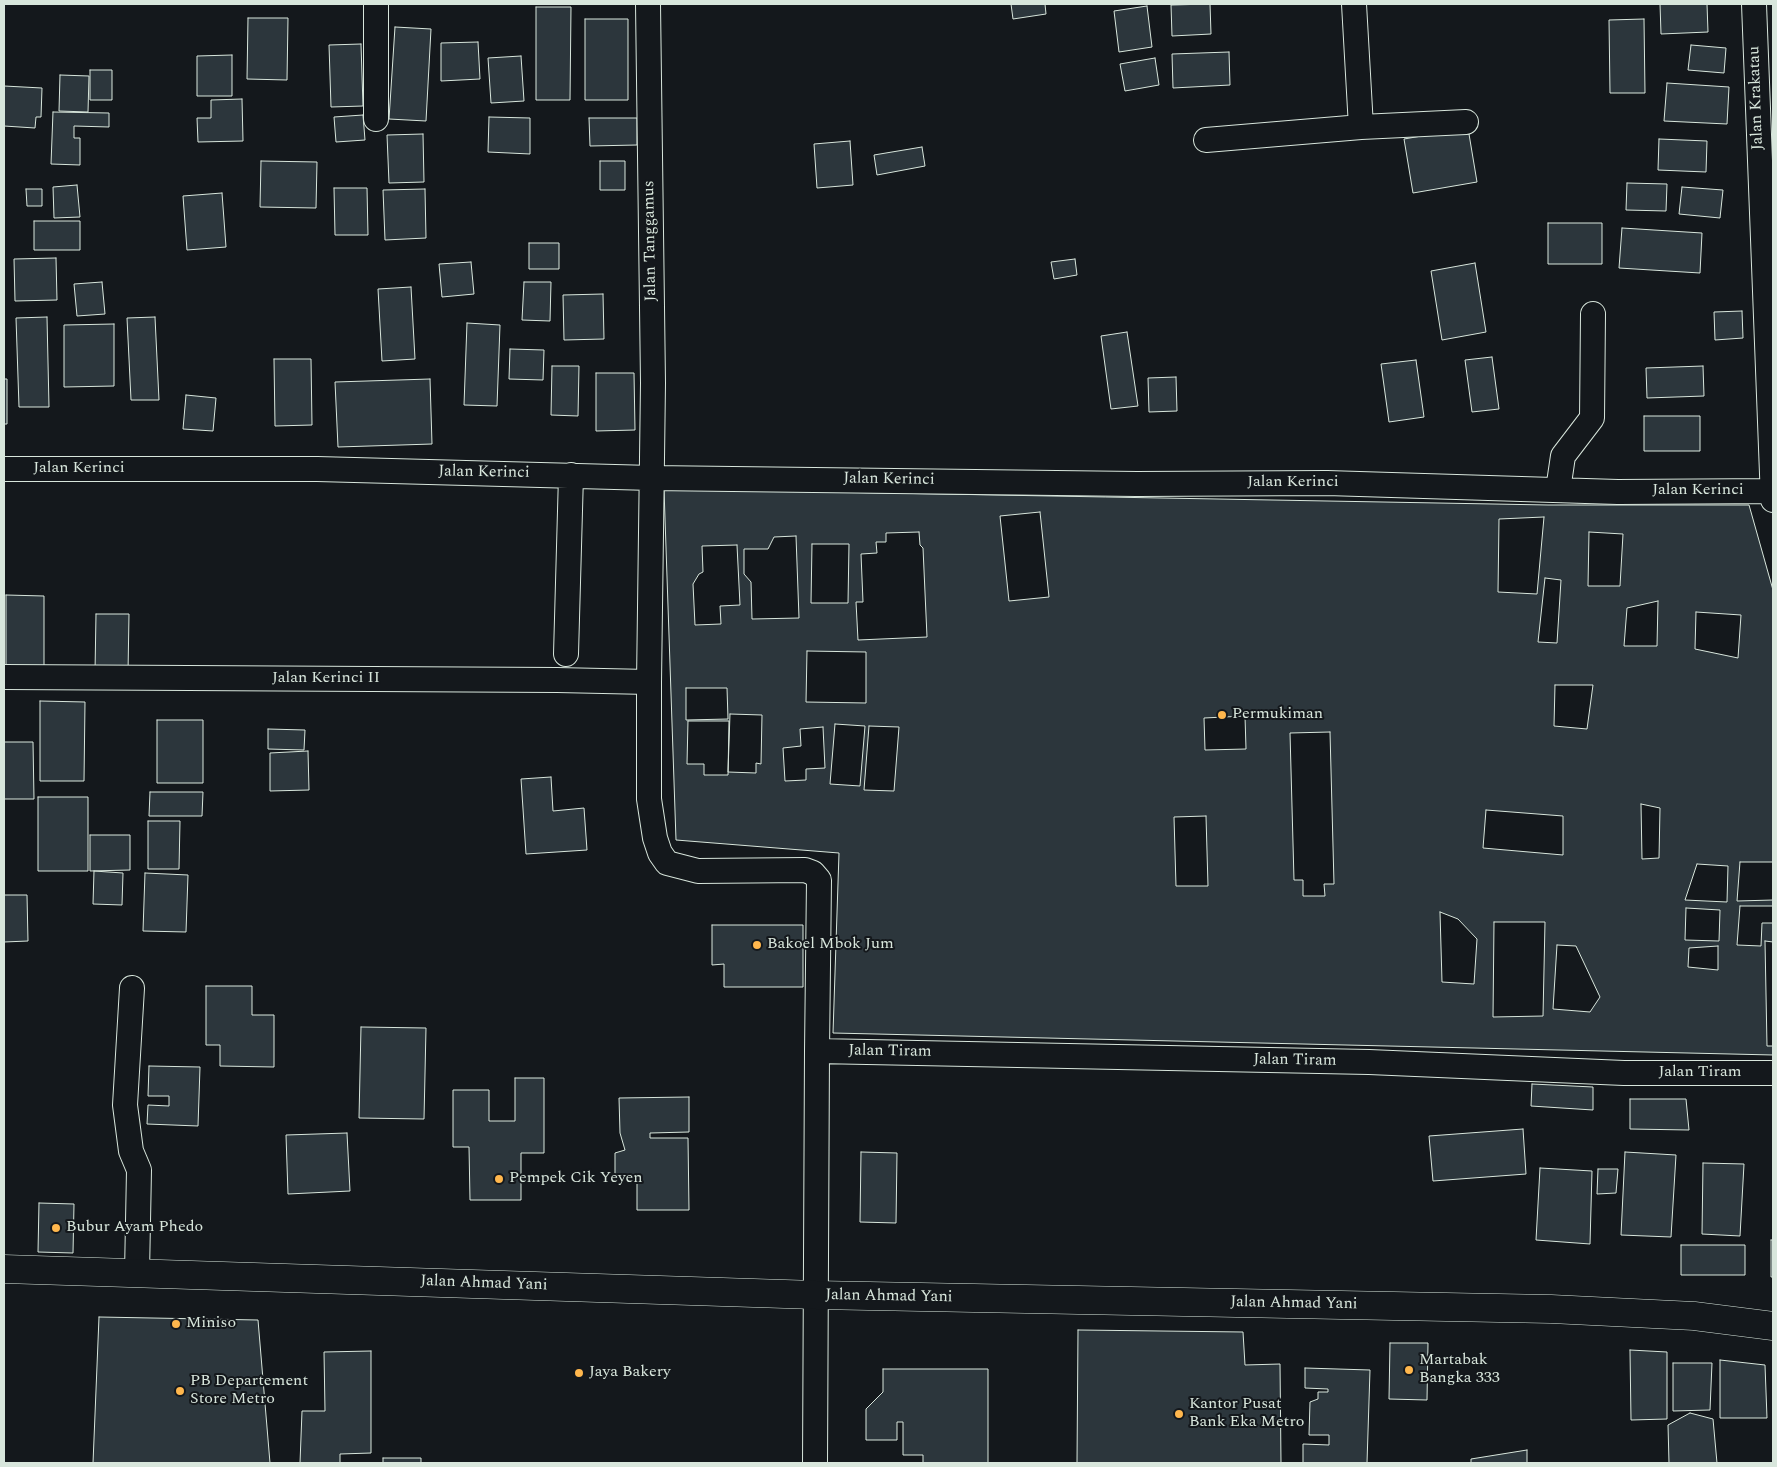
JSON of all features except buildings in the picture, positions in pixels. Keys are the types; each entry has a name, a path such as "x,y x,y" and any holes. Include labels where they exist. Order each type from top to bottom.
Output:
{"main road":[{"name":"Jalan Ahmad Yani","path":"4,1269 816,1295 1551,1309 1694,1316 1773,1326"}],"street":[{"path":"376,4 376,119"},
{"name":"Jalan Tanggamus","path":"648,4 652,277 649,798 655,838 660,852 667,863 698,871 804,870 813,873 819,880 817,1051"},
{"path":"1354,4 1361,126"},
{"name":"Jalan Krakatau","path":"1754,4 1767,173 1773,494"},
{"path":"1206,140 1361,126 1466,122"},
{"path":"1558,490 1563,456 1592,418 1593,314"},
{"name":"Jalan Kerinci","path":"4,469 317,469 652,478 1137,484 1327,483 1618,492 1773,494"},
{"path":"566,654 571,475"},
{"name":"Jalan Kerinci II","path":"4,677 649,682"},
{"path":"132,988 125,1105 131,1151 139,1170 137,1272"},
{"path":"815,1463 817,1051"},
{"name":"Jalan Tiram","path":"817,1051 1369,1062 1624,1073 1773,1073"}],"place":[{"name":"Permukiman","path":"1222,715"},
{"name":"Bakoel Mbok Jum","path":"757,945"},
{"name":"Pempek Cik Yeyen","path":"499,1179"},
{"name":"Bubur Ayam Phedo","path":"56,1228"},
{"name":"Miniso","path":"176,1324"},
{"name":"Martabak Bangka 333","path":"1409,1370"},
{"name":"Jaya Bakery","path":"579,1373"},
{"name":"PB Departement Store Metro","path":"180,1391"},
{"name":"Kantor Pusat Bank Eka Metro","path":"1179,1414"}]}
